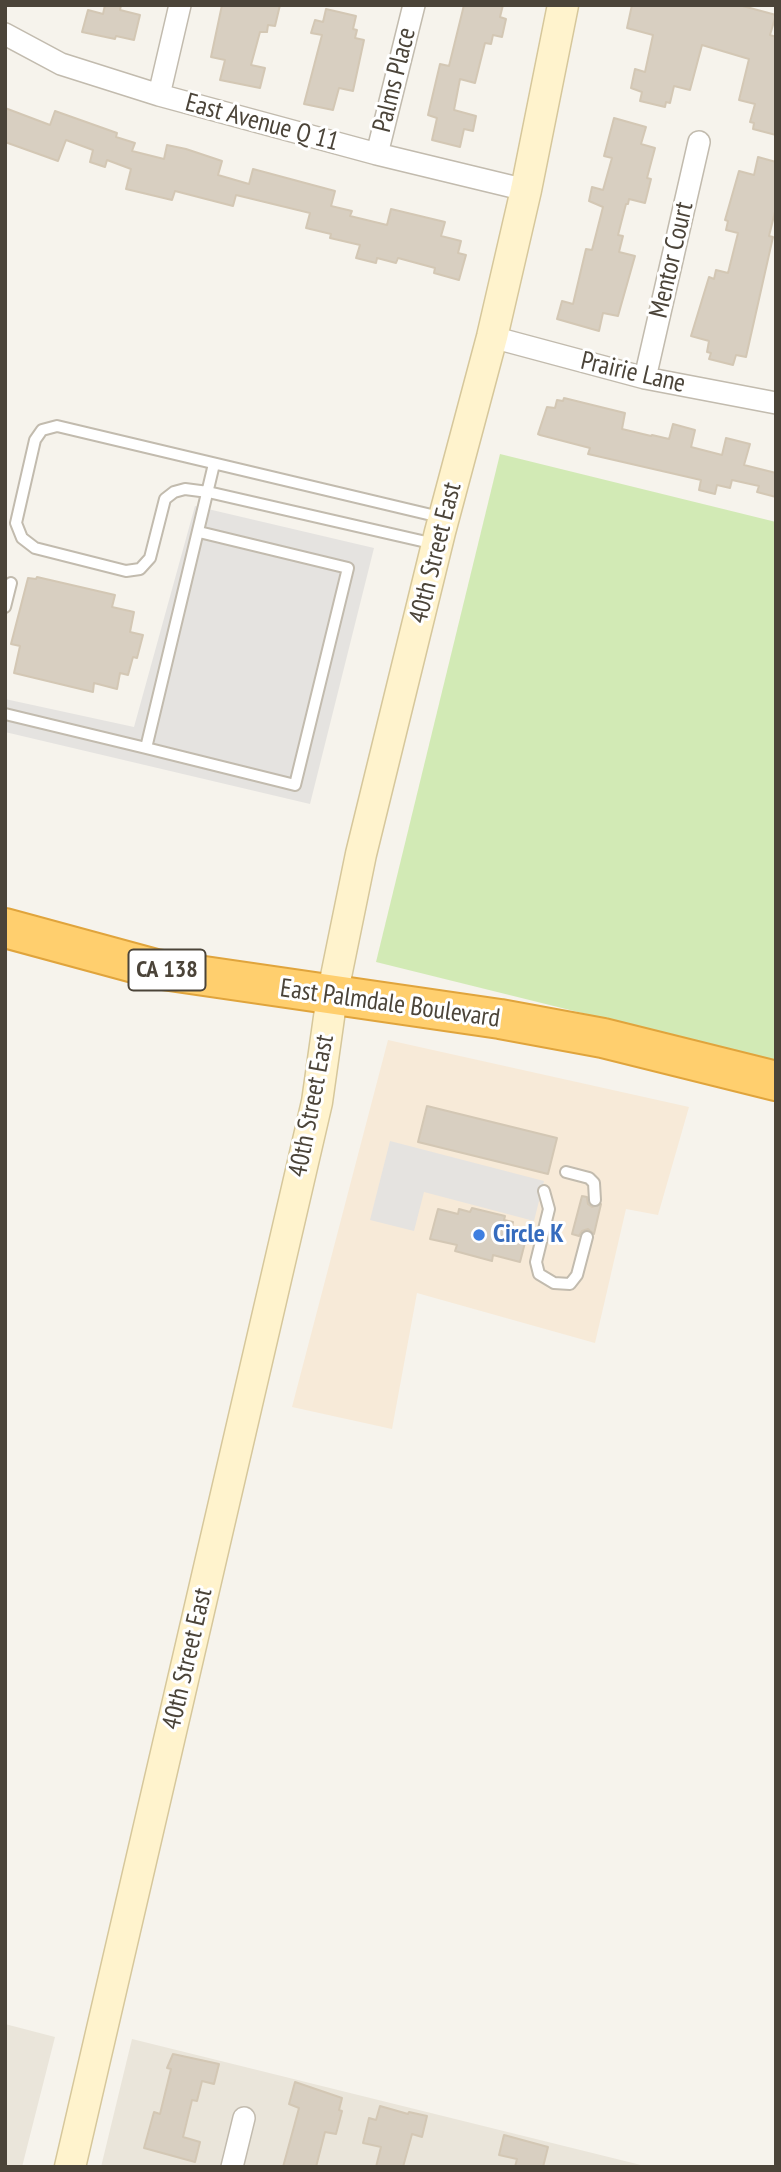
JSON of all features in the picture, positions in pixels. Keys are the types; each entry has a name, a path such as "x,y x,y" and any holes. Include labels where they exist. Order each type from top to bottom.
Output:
{"highway":[{"name":"East Palmdale Boulevard","path":"5,928 156,969 500,1019 603,1038 776,1081"}],"main road":[{"name":"40th Street East","path":"70,2167 317,1102 332,996 361,854 492,337 526,190 563,5"}],"street":[{"path":"159,95 180,5"},
{"name":"Palms Place","path":"377,154 414,5"},
{"name":"East Avenue Q 11","path":"5,34 61,64 159,95 377,154 526,190"},
{"name":"Mentor Court","path":"645,378 699,142"},
{"name":"Prairie Lane","path":"492,337 645,378 776,403"},
{"path":"232,2167 244,2118"}],"lane":[{"path":"57,426 214,464 441,531 185,489 174,492 165,499 150,558 140,569 125,571 35,548 22,538 16,523 35,440 42,430 57,426"},
{"path":"146,748 214,464"},
{"path":"5,714 295,785 348,568 198,532"},
{"path":"5,607 11,583"},
{"path":"566,1172 589,1178 594,1183 595,1200"},
{"path":"544,1191 549,1209 536,1262 539,1274 554,1283 570,1283 577,1275 586,1237"}],"shaded area":[{"path":"195,506 374,548 310,804 5,732 5,699 134,727"},
{"path":"388,1040 689,1107 658,1215 626,1209 595,1343 417,1293 392,1429 292,1407"},
{"path":"390,1141 544,1181 534,1221 424,1192 414,1231 370,1220"},
{"path":"5,2024 55,2037 22,2167 5,2167"},
{"path":"132,2039 649,2167 101,2167"}],"green space":[{"path":"500,454 776,522 776,1061 376,962"}],"building":[{"path":"105,5 121,5 120,10 140,15 134,40 82,32 88,10 103,14"},
{"path":"222,5 280,5 275,26 268,25 267,32 260,32 251,65 265,68 260,88 220,80 225,60 211,57"},
{"path":"464,5 503,5 500,17 506,19 502,37 493,35 491,44 485,43 475,83 460,79 454,110 476,116 473,131 464,129 460,147 432,140 437,118 428,115 440,64 449,66"},
{"path":"632,5 739,5 776,15 770,35 776,37 776,135 753,129 754,123 750,122 755,104 739,100 749,59 702,45 690,90 674,86 670,103 666,102 665,107 640,101 642,92 631,88 635,69 645,72 653,35 627,28"},
{"path":"326,9 356,16 353,29 357,30 355,38 364,40 353,91 339,88 333,110 304,104 322,35 311,33 315,20 323,22"},
{"path":"5,108 50,125 55,111 117,133 116,137 135,143 132,151 164,159 167,145 186,149 222,161 218,175 249,184 253,169 335,191 331,206 352,211 350,216 387,225 391,209 445,222 441,236 461,241 458,253 466,255 459,280 434,273 435,268 398,258 396,263 377,258 376,263 356,258 360,245 330,238 331,234 306,228 310,213 236,195 233,206 175,191 172,200 126,189 131,169 107,160 105,167 90,162 93,150 66,140 58,161 5,142"},
{"path":"614,118 646,127 641,144 655,148 647,178 651,179 645,203 629,199 618,235 623,236 619,252 635,256 618,316 603,313 599,331 557,319 562,301 573,304 586,249 592,250 603,207 589,201 592,187 603,190 612,158 604,156"},
{"path":"758,157 776,162 776,208 769,236 773,237 746,357 736,355 733,365 709,359 709,341 691,336 709,277 714,279 716,270 728,273 738,233 726,230 728,221 725,220 739,171 754,175"},
{"path":"564,398 625,413 622,429 669,439 673,424 695,430 691,447 722,455 726,438 750,444 744,465 776,473 776,497 757,492 759,486 732,480 730,488 717,485 715,494 699,490 701,480 588,454 590,448 538,434 547,407 555,408 557,400 563,401"},
{"path":"37,577 115,595 112,607 134,612 130,632 143,635 137,658 133,657 128,675 120,673 117,689 94,683 93,692 14,673 20,646 11,644 28,578"},
{"name":"Circle K","path":"427,1106 557,1138 548,1174 418,1142"},
{"path":"582,1196 587,1197 588,1204 592,1207 601,1204 594,1234 588,1229 582,1231 579,1236 572,1234"},
{"name":"Circle K","path":"472,1208 505,1216 504,1220 513,1222 512,1227 528,1231 520,1262 493,1255 492,1261 455,1251 457,1245 430,1239 438,1209 458,1214 459,1209 470,1212"},
{"path":"173,2054 219,2064 214,2084 202,2081 197,2101 192,2100 183,2137 200,2142 195,2162 144,2148 154,2112 160,2114 171,2069 167,2068"},
{"path":"295,2082 342,2098 339,2110 342,2111 336,2134 325,2132 316,2167 283,2167 299,2108 289,2104"},
{"path":"380,2106 427,2116 422,2137 412,2134 403,2167 376,2167 381,2147 363,2143 369,2118 376,2120"},
{"path":"504,2135 548,2147 543,2167 515,2167 517,2159 499,2155"}],"place":[{"name":"Circle K","path":"479,1235"}]}
